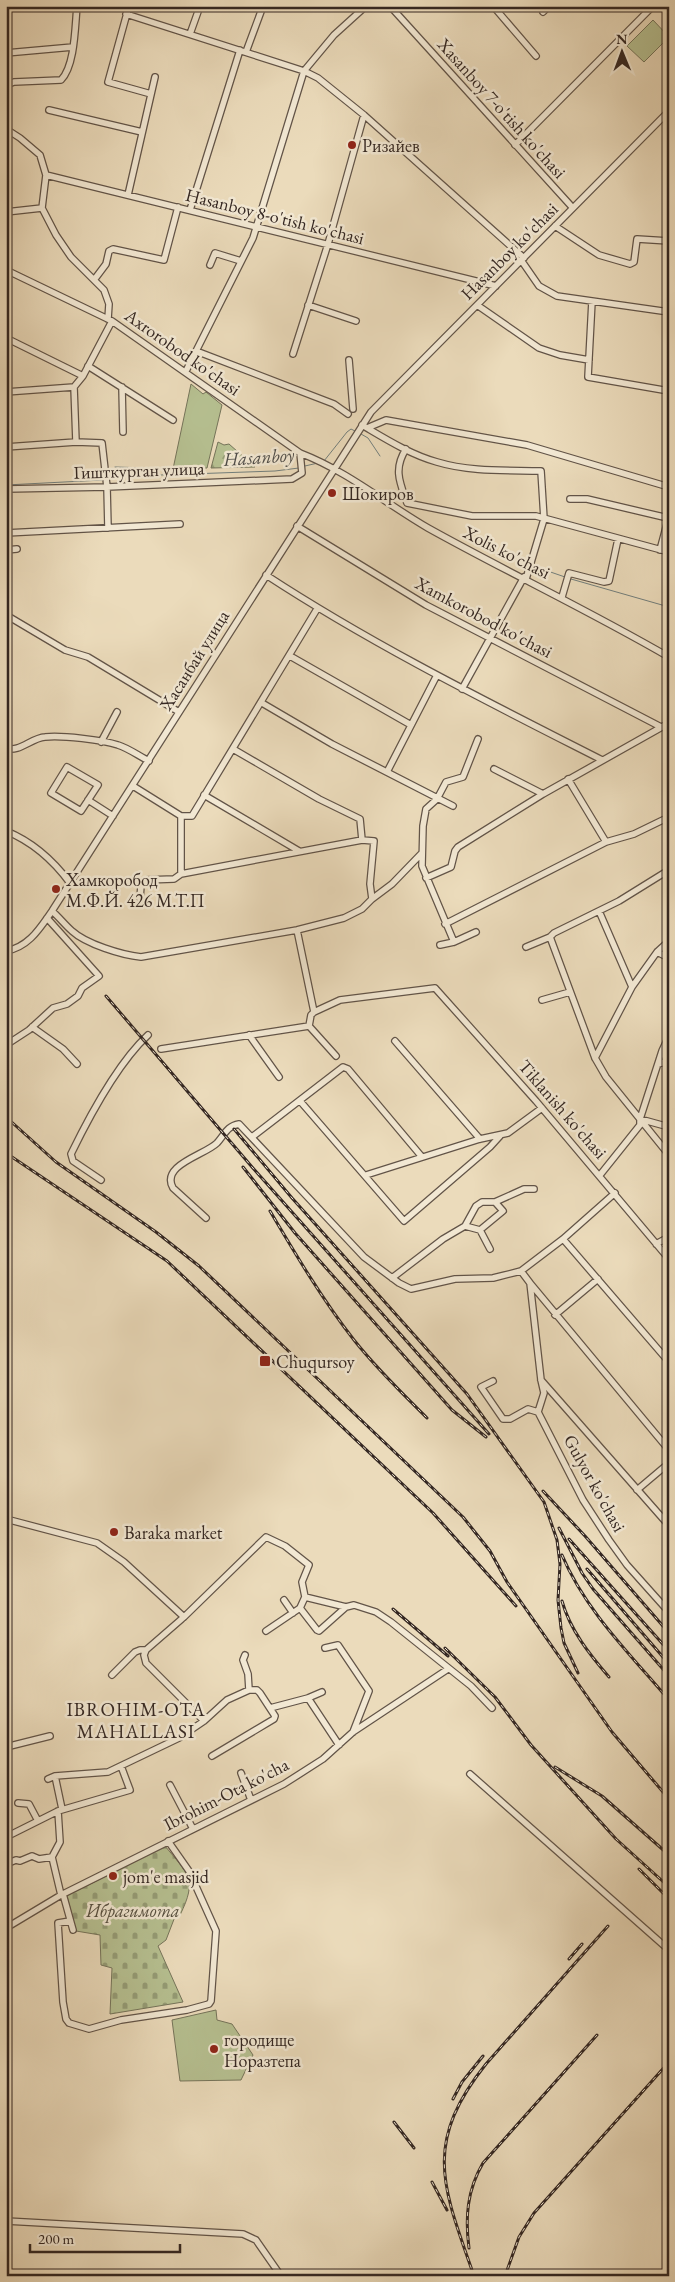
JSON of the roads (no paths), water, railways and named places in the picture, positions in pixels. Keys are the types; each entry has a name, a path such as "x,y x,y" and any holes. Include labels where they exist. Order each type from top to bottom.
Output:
{"street":[{"path":"6,85 14,82 60,80 67,74 73,47 77,6"},
{"path":"129,6 108,82 151,94"},
{"path":"190,34 200,6"},
{"path":"190,210 243,51 263,6"},
{"path":"186,372 258,226 304,71 334,35 366,6"},
{"name":"Xasanboy 7-o'tish ko'chasi","path":"390,6 572,207"},
{"path":"493,6 536,56"},
{"path":"543,12 549,6"},
{"path":"515,145 653,6"},
{"path":"126,14 304,71 318,78 364,115 523,259 538,286 547,292 557,296 669,312"},
{"path":"6,54 73,47"},
{"path":"128,195 155,77"},
{"path":"48,110 142,132"},
{"name":"Hasanboy ko'chasi","path":"364,427 371,412 572,207 668,113"},
{"path":"293,354 328,244 364,115"},
{"path":"6,129 40,155 46,175 42,208 56,235 71,257 106,294 109,304 110,320 83,376 74,387 76,442"},
{"name":"Hasanboy 8-o'tish ko'chasi","path":"46,175 496,286"},
{"path":"94,280 106,264 109,251 113,249 164,260 178,207"},
{"path":"6,212 42,208"},
{"path":"555,226 599,255 630,264 634,262 637,239 669,241"},
{"path":"210,265 215,253 241,261"},
{"name":"Axrorobod ko'chasi","path":"6,270 110,320 300,453 335,469"},
{"path":"592,301 588,377 669,391"},
{"path":"308,305 356,322"},
{"path":"477,305 539,348 560,355 589,360"},
{"path":"6,338 83,376"},
{"path":"196,351 351,412 349,360"},
{"path":"88,366 173,420"},
{"path":"6,392 74,387"},
{"path":"122,387 124,432"},
{"path":"364,427 386,420 527,445 669,488"},
{"path":"364,427 406,449 437,462 464,468 541,471 544,519 525,578 462,690"},
{"name":"Хасанбай улица","path":"6,952 26,944 52,911 356,434 364,427"},
{"path":"6,447 76,442 102,443 107,487 108,528"},
{"path":"406,449 400,458 397,472 407,503 472,516 536,516 669,552"},
{"name":"Гишткурган улица","path":"6,489 107,487 292,479 302,473 300,453"},
{"name":"Xolis ko'chasi","path":"335,469 426,527 614,624 669,657"},
{"path":"570,499 587,499 668,517 660,550"},
{"path":"6,532 180,524"},
{"name":"Xamkorobod ko'chasi","path":"297,526 426,604 661,727"},
{"path":"562,597 567,576 609,581 618,539"},
{"path":"6,550 17,549"},
{"path":"266,575 317,608 462,690 602,760"},
{"path":"133,786 181,816 192,816 262,703 317,608"},
{"path":"6,615 66,650 88,657 179,712"},
{"path":"290,656 411,725"},
{"path":"387,772 436,675"},
{"path":"262,703 332,744 453,806"},
{"path":"101,742 117,712"},
{"path":"426,878 451,867 453,856 458,847 568,779 669,724"},
{"path":"6,748 18,749 30,741 45,737 101,742 118,745 149,761"},
{"path":"454,942 422,866 422,826 426,808 437,799 446,782 463,777 478,739"},
{"path":"233,749 319,799 360,819 362,840"},
{"path":"67,767 98,785 88,800 81,811 51,793 67,767"},
{"path":"494,769 543,794"},
{"path":"568,779 606,842"},
{"path":"204,795 300,852"},
{"path":"88,800 113,816"},
{"path":"181,816 181,874"},
{"path":"445,924 606,842 634,834 669,817"},
{"path":"6,831 24,838 55,863 70,883"},
{"path":"140,899 140,885 145,880 174,879 181,874 362,840 375,842 370,884 372,899"},
{"path":"52,911 73,932 88,940 131,956 141,957 297,930 344,918 362,909 392,884 422,853"},
{"path":"526,947 550,937 554,933 599,911 669,870"},
{"path":"599,911 632,987"},
{"path":"6,1045 32,1027 53,1008 67,1004 78,996 82,988 99,976 47,918"},
{"path":"297,930 314,1012 310,1015 309,1026 336,1056"},
{"path":"440,945 454,942 476,932"},
{"path":"550,937 595,1058 606,1077 669,1155"},
{"path":"595,1058 632,987 657,952 669,941"},
{"path":"657,952 669,958"},
{"name":"Tiklanish ko'chasi","path":"314,1012 340,1000 376,998 399,992 435,988 600,1175 669,1259"},
{"path":"542,1000 570,992"},
{"path":"162,1049 309,1026"},
{"path":"32,1027 63,1049 77,1064"},
{"path":"101,1180 73,1161 71,1154 81,1132 128,1056 148,1035"},
{"path":"249,1035 279,1077"},
{"path":"600,1175 640,1126 640,1119 669,1036"},
{"path":"395,1041 480,1139"},
{"path":"658,1064 669,1061"},
{"path":"252,1137 343,1067 348,1069 422,1157"},
{"path":"300,1101 404,1221 490,1147 500,1136"},
{"path":"366,1176 480,1139 500,1136 512,1131 542,1108"},
{"path":"640,1119 669,1127"},
{"path":"206,1218 173,1188 170,1182 171,1176 181,1164 217,1143 231,1125 240,1124 364,1257 390,1277 411,1289 455,1279 493,1278 521,1271 564,1239 615,1193"},
{"path":"390,1277 443,1239 465,1226 476,1206 482,1202 495,1202 524,1188 534,1189"},
{"path":"480,1230 503,1210 495,1202"},
{"path":"465,1226 480,1230 490,1249"},
{"path":"656,1244 669,1237"},
{"path":"564,1239 669,1362"},
{"path":"521,1271 555,1315 669,1450"},
{"path":"555,1315 598,1279"},
{"path":"493,1381 481,1387 503,1419 510,1419 528,1409 538,1412 544,1393 530,1283"},
{"path":"541,1380 664,1521"},
{"name":"Gulyor ko'chasi","path":"538,1412 583,1500 609,1540 627,1565 669,1612"},
{"path":"637,1490 669,1463"},
{"path":"6,1519 97,1543 124,1562 184,1617"},
{"path":"204,1721 146,1663 144,1655 146,1650 184,1617 261,1539 266,1537 278,1542 309,1565 302,1582 306,1597 300,1608 266,1631"},
{"path":"306,1597 346,1607"},
{"path":"284,1600 293,1613"},
{"path":"300,1608 319,1631 346,1607 354,1605 368,1610 391,1622 471,1686 492,1708"},
{"path":"325,1648 338,1645 369,1691 353,1732"},
{"path":"112,1675 137,1651 146,1650"},
{"path":"245,1655 243,1660 248,1674 250,1690"},
{"name":"Ibrohim-Ota ko'cha","path":"6,1928 62,1895 284,1784 324,1759 353,1732 448,1669"},
{"path":"48,1779 54,1776 108,1772 179,1738 204,1721 227,1700 250,1690 257,1690 270,1708 274,1719 212,1756"},
{"path":"270,1708 308,1698 322,1692"},
{"path":"308,1698 339,1745"},
{"path":"6,1747 50,1736"},
{"path":"7,1834 60,1810 130,1790 121,1766"},
{"path":"241,1773 251,1800"},
{"path":"470,1774 669,1950"},
{"path":"54,1776 60,1810 60,1842 52,1857 73,1930"},
{"path":"170,1785 193,1829"},
{"path":"18,1803 29,1804 38,1821"},
{"path":"70,1921 58,1924 63,2002 66,2019 69,2023 89,2029 121,2020 187,2010 209,2004 211,2002 216,1933 189,1871 168,1841"},
{"path":"6,1864 32,1856 39,1859 52,1857"},
{"path":"6,2221 243,2234 256,2240 281,2276"}],"waterway":[{"name":"Hasanboy","path":"324,461 347,432 351,429 355,431"},
{"name":"Hasanboy","path":"361,434 368,438 380,456"},
{"name":"Hasanboy","path":"305,466 318,463"},
{"name":"Hasanboy","path":"115,467 148,468 161,475 275,471 299,468"},
{"name":"Hasanboy","path":"6,485 103,480"},
{"name":"Hasanboy","path":"536,567 565,577"},
{"name":"Hasanboy","path":"571,579 669,607"}],"railway":[{"path":"106,996 252,1167 489,1434"},
{"path":"6,1117 56,1162 156,1232 199,1266 463,1517 490,1551 507,1582 612,1732 669,1799"},
{"path":"234,1129 292,1198 467,1394 544,1502 557,1540 560,1564 558,1600 561,1628 564,1643 578,1673"},
{"path":"6,1153 167,1261 433,1513 516,1606"},
{"path":"243,1167 295,1233 452,1410 486,1437"},
{"path":"270,1211 320,1293 354,1340 380,1370 427,1418"},
{"path":"543,1491 585,1536 669,1633"},
{"path":"559,1528 582,1573 593,1589 669,1676"},
{"path":"569,1539 669,1651"},
{"path":"562,1555 583,1594 596,1613 669,1700"},
{"path":"587,1569 669,1664"},
{"path":"562,1601 575,1632 609,1677"},
{"path":"393,1609 448,1656"},
{"path":"445,1648 495,1697 531,1745 616,1839 669,1887"},
{"path":"555,1767 602,1796 669,1855"},
{"path":"639,1869 669,1899"},
{"path":"474,2276 447,2191 444,2167 446,2143 453,2118 466,2092 486,2064 608,1926"},
{"path":"569,1959 582,1944"},
{"path":"469,2248 468,2204 474,2183 483,2163 597,2035"},
{"path":"453,2099 462,2082 483,2056"},
{"path":"505,2276 519,2237 534,2213 669,2062"},
{"path":"394,2122 414,2148"},
{"path":"432,2182 447,2210"}],"place":[{"name":"Ризайев","path":"352,145"},
{"name":"Шокиров","path":"332,493"},
{"name":"Хамкоробод М.Ф.Й. 426 М.Т.П","path":"56,889"},
{"name":"Chuqursoy","path":"265,1361"},
{"name":"Baraka market","path":"114,1532"},
{"name":"jom'e masjid","path":"113,1876"},
{"name":"городище Норазтепа","path":"214,2049"}],"district":[{"name":"IBROHIM-OTA MAHALLASI","path":"136,1720"}],"park label":[{"name":"Ибрагимота","path":"133,1910"}]}
